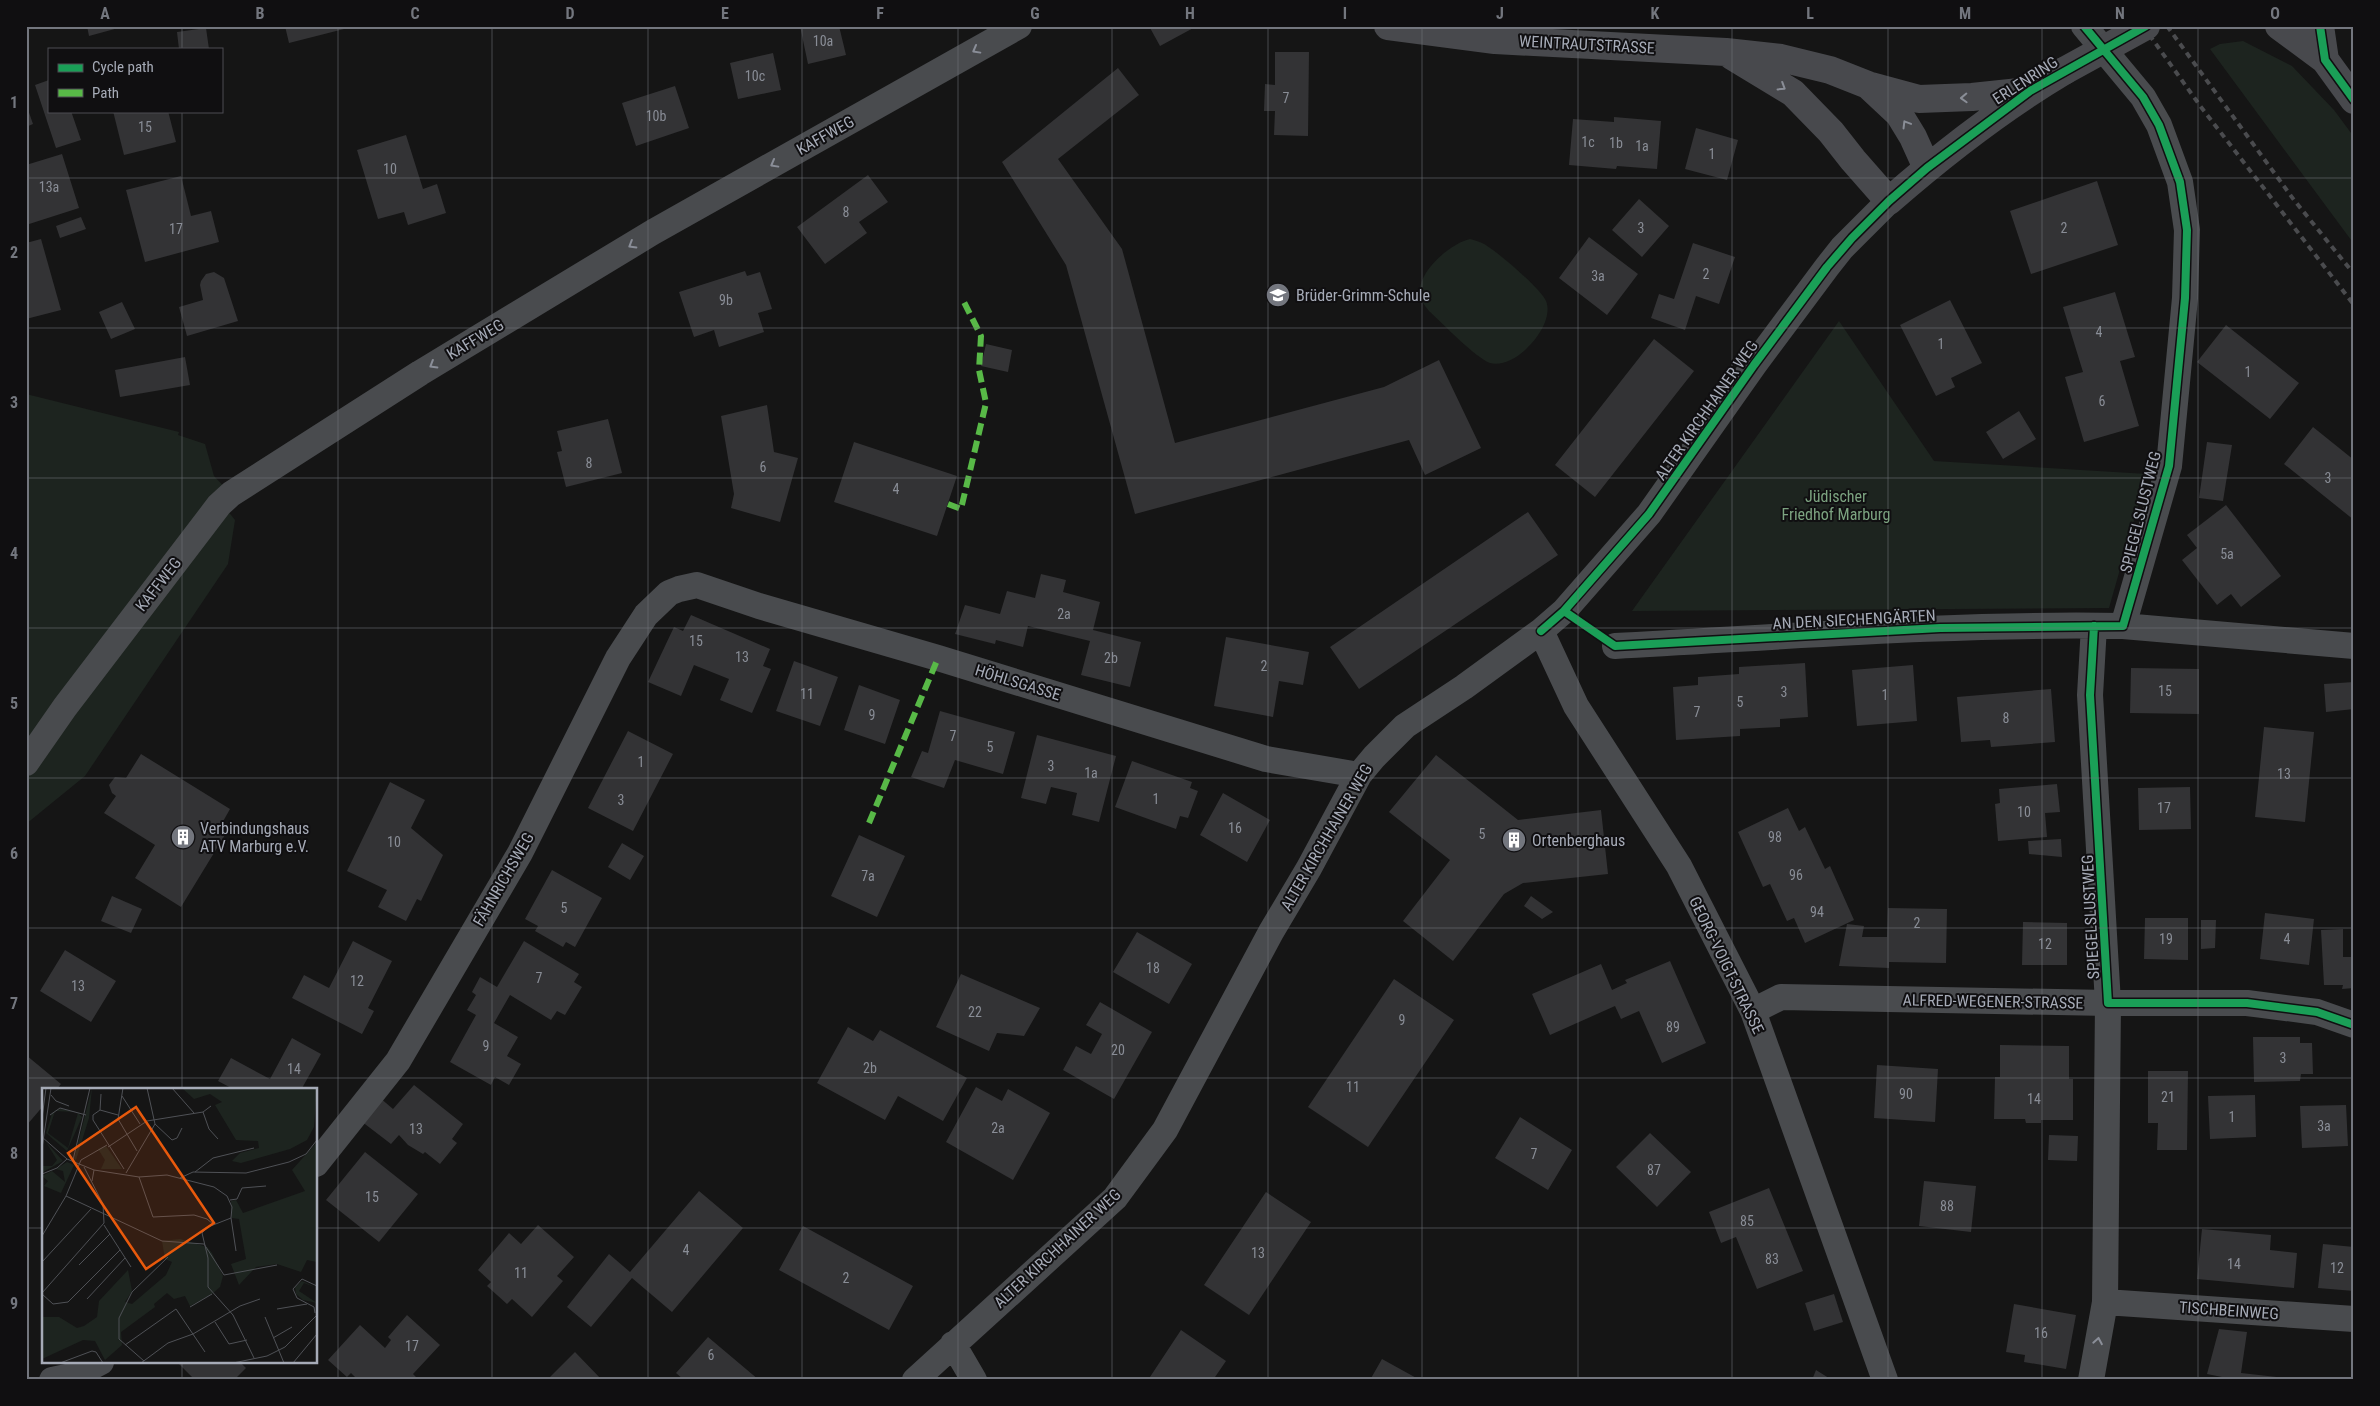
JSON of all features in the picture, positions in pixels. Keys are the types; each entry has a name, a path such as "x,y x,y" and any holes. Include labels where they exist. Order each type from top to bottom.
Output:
{"main road":[{"name":"WEINTRAUTSTRASSE","path":"1388,26 1495,40 1726,52 1781,58 1830,70 1868,85 1899,114 1913,137 1927,168"},
{"name":"ERLENRING","path":"1889,201 1927,168 2030,91 2146,26"},
{"path":"2280,26 2325,60 2354,100"},
{"path":"2320,26 2325,60"},
{"name":"WEINTRAUTSTRASSE","path":"1726,52 1793,94 1831,132 1852,160 1889,201"},
{"path":"1868,85 1919,99 1972,98 2030,91"}],"street":[{"name":"KAFFWEG","path":"26,763 141,606 219,505 231,494 420,373 653,232 1018,26"},
{"name":"SPIEGELSLUSTWEG","path":"2084,26 2142,97 2159,125 2180,182 2187,230 2185,298 2169,466 2123,626"},
{"name":"ALTER KIRCHHAINER WEG","path":"915,1380 1115,1198 1165,1130 1271,932 1309,868 1359,775 1405,726 1541,631 1564,611 1650,514 1754,365 1826,267 1842,248 1889,201"},
{"name":"HÖHLSGASSE","path":"679,589 697,585 759,606 938,658 1266,759 1359,775"},
{"name":"FÄHNRICHSWEG","path":"318,1161 398,1061 520,852 618,658 646,615 669,593 679,589"},
{"name":"SPIEGELSLUSTWEG","path":"2091,1380 2105,1302 2108,1003 2102,873 2094,782 2090,696 2094,626"},
{"path":"2094,626 2123,626 2354,646"},
{"name":"AN DEN SIECHENGÄRTEN","path":"1615,646 1940,628 2094,626"},
{"name":"GEORG-VOIGT-STRASSE","path":"1541,631 1576,706 1679,866 1752,1010 1885,1380"},
{"name":"ALFRED-WEGENER-STRASSE","path":"1752,1010 1780,997 2108,1003 2247,1002 2317,1012 2354,1025"},
{"name":"TISCHBEINWEG","path":"2105,1302 2354,1318"},
{"path":"953,1344 974,1380"},
{"path":"52,1380 76,1375 97,1364"}],"green space":[{"path":"2243,41 2292,66 2334,110 2354,137 2354,244 2210,49 2220,44"},
{"path":"1470,239 1484,244 1508,262 1536,288 1546,301 1548,311 1540,333 1522,353 1511,360 1490,363 1484,360 1468,348 1423,303 1420,294 1421,285 1429,268 1445,252"},
{"name":"Jüdischer Friedhof Marburg","path":"1839,321 1934,461 2147,474 2109,608 1632,611"},
{"path":"26,394 179,432 178,435 205,444 214,476 231,494 227,510 235,520 228,564 85,776 26,824"}],"building":[{"path":"87,26 122,26 122,27 89,36"},
{"path":"285,26 344,26 344,29 289,43"},
{"path":"800,26 839,26 846,55 808,64"},
{"path":"1149,26 1197,26 1160,46"},
{"path":"206,28 209,48 179,48 177,32"},
{"path":"1275,52 1309,52 1308,136 1274,135 1275,111 1264,111 1265,84 1275,85"},
{"path":"773,53 781,90 738,99 730,63"},
{"path":"1118,68 1139,95 1058,159 1122,249 1175,443 1384,387 1439,360 1481,448 1425,475 1409,440 1135,514 1066,265 1002,162"},
{"path":"48,80 48,112 71,112 81,140 56,148 35,85"},
{"path":"675,86 689,128 636,146 622,103"},
{"path":"26,104 33,124 26,127"},
{"path":"113,112 168,112 176,142 124,155"},
{"path":"1614,117 1661,121 1657,169 1617,166 1616,169 1569,165 1573,119 1614,122"},
{"path":"1696,128 1738,140 1727,180 1685,169"},
{"path":"406,135 423,189 437,184 446,213 408,225 404,212 378,219 357,150"},
{"path":"62,154 79,208 26,225 26,165"},
{"path":"868,175 888,202 859,222 867,233 825,264 797,227"},
{"path":"181,176 191,216 211,211 219,242 145,262 126,190"},
{"path":"2097,181 2118,245 2031,274 2010,211"},
{"path":"1639,199 1669,226 1642,257 1612,230"},
{"path":"81,217 86,229 60,238 56,226"},
{"path":"1589,237 1638,274 1607,315 1559,278"},
{"path":"41,239 61,310 26,319 26,243"},
{"path":"1693,243 1735,257 1719,304 1696,296 1685,330 1651,318 1659,294 1674,299"},
{"path":"745,271 747,276 760,272 772,309 758,313 764,332 719,347 714,330 694,337 679,292"},
{"path":"214,272 224,278 238,321 187,336 179,307 203,300 201,281 206,274"},
{"path":"2115,292 2135,357 2120,361 2139,426 2084,442 2065,377 2083,372 2063,307"},
{"path":"1950,300 1982,363 1951,378 1955,387 1936,396 1900,325"},
{"path":"122,302 135,329 111,339 99,312"},
{"path":"2226,325 2299,383 2270,419 2197,362"},
{"path":"1654,339 1694,371 1595,497 1555,465"},
{"path":"986,344 1012,350 1008,372 981,366"},
{"path":"185,357 190,385 120,397 115,370"},
{"path":"767,405 774,452 798,458 780,522 731,508 734,494 721,416"},
{"path":"2019,411 2036,439 2003,459 1986,432"},
{"path":"608,419 622,473 566,487 557,452 562,451 557,431"},
{"path":"2313,427 2354,460 2354,520 2284,464"},
{"path":"854,442 957,476 937,536 834,502"},
{"path":"2207,442 2232,445 2223,501 2199,498"},
{"path":"2226,505 2281,576 2241,607 2231,594 2217,605 2182,560 2197,548 2187,535"},
{"path":"1528,512 1558,555 1359,689 1330,647"},
{"path":"1041,574 1066,580 1063,592 1100,602 1093,630 1141,642 1130,687 1081,675 1090,641 1028,626 1023,647 996,640 995,644 955,634 965,605 1000,614 1007,591 1035,598"},
{"path":"691,615 770,649 763,666 771,669 752,713 720,700 729,679 694,665 681,696 648,682 674,627 683,631"},
{"path":"1226,637 1309,652 1303,685 1279,681 1273,717 1214,706"},
{"path":"794,661 838,677 820,726 776,711"},
{"path":"1805,663 1808,717 1780,719 1780,727 1740,729 1740,736 1676,740 1673,687 1698,685 1698,677 1739,674 1739,667"},
{"path":"1913,665 1917,721 1857,726 1852,670"},
{"path":"2131,668 2199,669 2199,714 2130,713"},
{"path":"2354,682 2354,709 2326,712 2324,684"},
{"path":"859,685 900,700 885,744 844,730"},
{"path":"2051,689 2055,742 1991,747 1990,740 1961,742 1957,697"},
{"path":"940,711 1015,732 1003,774 955,760 944,788 911,777 922,751 928,753"},
{"path":"2264,727 2314,732 2305,822 2255,817"},
{"path":"628,731 673,754 633,831 588,808"},
{"path":"1037,735 1116,756 1099,822 1072,815 1077,793 1051,787 1046,804 1021,798"},
{"name":"Verbindungshaus ATV Marburg e.V.","path":"141,754 230,809 221,825 228,830 181,907 135,878 155,845 104,813 116,796 112,793 109,785 115,777 126,778"},
{"name":"Ortenberghaus","path":"1436,755 1518,820 1601,810 1608,874 1523,883 1504,894 1453,961 1403,921 1450,860 1389,812"},
{"path":"1132,761 1192,782 1190,788 1198,791 1188,818 1180,816 1176,829 1115,807"},
{"path":"390,782 425,800 411,828 443,855 421,901 417,899 406,921 378,907 387,890 347,871"},
{"path":"2057,784 2060,812 2045,813 2047,837 1998,841 1995,804 2000,803 1999,789"},
{"path":"2190,787 2191,829 2139,830 2138,788"},
{"path":"1223,793 1270,820 1247,862 1200,835"},
{"path":"1788,808 1799,831 1805,827 1825,869 1830,866 1854,920 1805,943 1794,918 1787,921 1770,884 1763,887 1738,832"},
{"path":"859,835 905,856 877,917 831,896"},
{"path":"2061,839 2062,857 2029,854 2028,841"},
{"path":"622,843 644,856 630,880 608,867"},
{"path":"552,870 602,898 575,947 566,942 563,947 535,931 538,926 525,919"},
{"path":"112,896 142,909 131,933 101,921"},
{"path":"1531,896 1553,912 1542,919 1524,906"},
{"path":"1888,908 1947,909 1946,963 1889,962 1889,968 1839,966 1847,924 1864,926 1862,937 1887,937"},
{"path":"2265,913 2314,919 2309,965 2260,959"},
{"path":"2145,918 2188,918 2188,960 2144,959"},
{"path":"2201,920 2216,920 2215,948 2201,949"},
{"path":"2023,922 2067,923 2067,965 2022,965"},
{"path":"2343,929 2343,957 2354,957 2354,988 2342,989 2343,985 2324,985 2321,930"},
{"path":"1137,932 1192,964 1169,1004 1113,972"},
{"path":"353,941 392,961 368,1008 374,1011 362,1034 292,998 304,975 329,988"},
{"path":"524,941 579,974 574,982 582,987 565,1015 557,1011 551,1020 510,995 494,1023 518,1037 507,1056 521,1064 509,1085 495,1077 491,1085 450,1062 476,1015 467,1010 476,995 472,992 480,977 497,987"},
{"path":"65,950 116,981 91,1022 40,991"},
{"path":"1670,961 1706,1043 1662,1063 1639,1011 1621,1019 1615,1006 1550,1035 1532,994 1601,964 1612,990 1627,983 1625,980"},
{"path":"961,974 1040,1008 1024,1036 997,1033 989,1051 936,1027"},
{"path":"1394,979 1454,1020 1368,1147 1308,1107"},
{"path":"1100,1002 1152,1032 1114,1099 1063,1070 1076,1046 1091,1054 1102,1034 1086,1025"},
{"path":"848,1027 873,1041 880,1030 967,1078 943,1121 898,1096 885,1120 817,1083"},
{"path":"2253,1037 2300,1037 2300,1043 2312,1043 2313,1074 2301,1074 2300,1081 2254,1082"},
{"path":"292,1038 321,1054 302,1088 231,1088 218,1081 231,1058 270,1079"},
{"path":"2000,1045 2069,1046 2069,1079 2073,1079 2073,1120 2041,1120 2041,1123 2026,1123 2025,1119 1994,1119 1995,1077 2000,1077"},
{"path":"26,1055 61,1084 58,1088 42,1088 42,1107 26,1126"},
{"path":"1877,1065 1938,1069 1935,1122 1874,1118"},
{"path":"2148,1071 2188,1071 2187,1150 2157,1150 2158,1123 2148,1123"},
{"path":"414,1085 463,1124 452,1139 457,1143 440,1164 425,1152 423,1154 408,1145 399,1135 391,1144 361,1121 379,1097 393,1109"},
{"path":"976,1087 1002,1101 1008,1089 1050,1113 1013,1180 946,1142"},
{"path":"2255,1095 2256,1137 2210,1139 2208,1096"},
{"path":"2346,1105 2348,1146 2302,1148 2300,1106"},
{"path":"1520,1117 1572,1150 1548,1190 1495,1158"},
{"path":"1650,1133 1691,1172 1657,1207 1616,1167"},
{"path":"2049,1135 2078,1136 2077,1161 2048,1160"},
{"path":"365,1152 418,1194 379,1242 326,1200"},
{"path":"1924,1181 1976,1186 1971,1232 1919,1226"},
{"path":"1769,1188 1803,1271 1757,1289 1736,1237 1721,1243 1709,1212"},
{"path":"699,1191 743,1228 672,1312 632,1278 591,1327 567,1307 609,1254 630,1272"},
{"path":"1266,1192 1311,1222 1249,1315 1204,1285"},
{"path":"538,1225 574,1257 557,1276 563,1281 532,1317 512,1299 507,1304 487,1286 491,1282 478,1270 509,1233 521,1244"},
{"path":"803,1226 913,1286 889,1330 779,1270"},
{"path":"2202,1229 2271,1235 2270,1250 2297,1253 2294,1288 2197,1279"},
{"path":"2323,1244 2354,1247 2354,1291 2318,1288"},
{"path":"1834,1294 1843,1322 1814,1331 1805,1303"},
{"path":"2014,1304 2076,1315 2066,1369 2024,1362 2025,1355 2006,1352"},
{"path":"407,1315 440,1345 413,1374 419,1380 358,1380 351,1373 347,1377 328,1360 360,1325 385,1348 391,1340 388,1337"},
{"path":"2219,1329 2247,1332 2241,1373 2304,1380 2237,1380 2207,1374"},
{"path":"1181,1330 1226,1361 1213,1380 1148,1380"},
{"path":"708,1337 759,1380 684,1380 676,1373"},
{"path":"575,1352 602,1380 547,1380"},
{"path":"1382,1359 1420,1380 1370,1380"},
{"path":"179,1364 242,1364 246,1368 234,1380 195,1380"},
{"path":"1816,1370 1832,1380 1812,1380"}],"railway":[{"path":"2143,26 2201,107 2354,305"},
{"path":"2167,26 2294,200 2354,274"}],"marked path":[{"path":"948,504 961,509 986,403 979,370 981,336 964,302"},
{"path":"869,823 938,658"}],"cycle path":[{"path":"1564,611 1615,646 1940,628 2123,626 2169,466 2185,298 2187,230 2180,182 2159,125 2143,97 2084,26"},
{"path":"1541,631 1564,611 1649,514 1754,365 1827,267 1852,238 1889,201 1927,168 2030,91 2146,26"},
{"path":"2320,26 2325,60 2354,100"},
{"path":"2094,626 2090,695 2108,1003 2247,1003 2317,1012 2354,1025"}],"place":[{"name":"Brüder-Grimm-Schule","path":"1278,295"},
{"name":"Verbindungshaus ATV Marburg e.V.","path":"183,837"},
{"name":"Ortenberghaus","path":"1514,840"}]}
